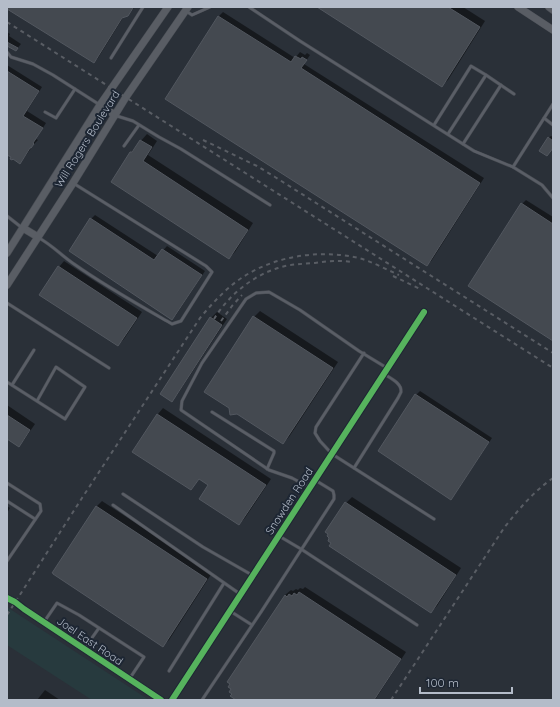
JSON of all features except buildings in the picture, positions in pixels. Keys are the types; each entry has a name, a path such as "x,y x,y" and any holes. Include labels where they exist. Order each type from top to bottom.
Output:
{"main road":[{"name":"Will Rogers Boulevard","path":"7,253 100,105 168,7"},
{"path":"518,7 553,30"},
{"path":"549,7 553,10"},
{"name":"Will Rogers Boulevard","path":"7,285 184,8"},
{"path":"100,105 115,115"},
{"path":"23,228 38,237"}],"street":[{"name":"Snowden Road","path":"172,700 424,312"},
{"name":"Joel East Road","path":"7,598 161,700"}],"lane":[{"path":"111,58 143,7"},
{"path":"184,8 192,15 210,7"},
{"path":"249,7 463,144 513,167 542,185 553,198"},
{"path":"7,52 12,57 33,64 53,75 100,105"},
{"path":"434,125 471,66 514,94"},
{"path":"448,134 486,75"},
{"path":"463,144 501,85"},
{"path":"45,112 56,118 75,89"},
{"path":"513,167 553,104"},
{"path":"115,115 139,124 270,205"},
{"path":"544,118 553,125"},
{"path":"124,146 139,124"},
{"path":"38,237 46,241 73,263 114,291 172,324 181,321 212,272 206,266 73,183"},
{"path":"7,216 23,228"},
{"path":"310,487 292,478 267,469 181,410 182,401 202,362 246,299 256,293 269,292 300,310 387,368"},
{"path":"7,303 109,368"},
{"path":"12,385 34,350"},
{"path":"364,353 316,427 315,433 332,454 434,519"},
{"path":"7,382 65,419 85,387 56,367 36,400"},
{"path":"354,468 401,392 397,382 384,374"},
{"path":"212,412 274,451 267,469"},
{"path":"202,700 334,499 333,491 315,480"},
{"path":"7,483 40,504 41,511 7,561"},
{"path":"123,494 203,547 253,575"},
{"path":"7,501 35,519"},
{"path":"113,505 240,594"},
{"path":"278,536 301,549 417,625"},
{"path":"169,671 224,583"},
{"path":"44,622 57,603 79,615 144,657 129,679"},
{"path":"230,610 252,626"},
{"path":"84,649 99,628"}],"green space":[{"path":"7,607 149,700 92,700 7,645"}],"railway":[{"path":"7,22 553,368"},
{"path":"203,140 257,166 553,353"},
{"path":"7,615 200,318 232,285 259,268 274,262 306,255 322,254 360,258 399,275"},
{"path":"214,319 226,302 242,288 259,276 268,272 296,264 333,261 352,262"},
{"path":"393,276 420,289"},
{"path":"221,321 242,295"},
{"path":"391,700 504,528 533,495 553,478"}],"cycle path":[{"path":"172,700 424,312"},
{"path":"7,598 161,700"}]}
